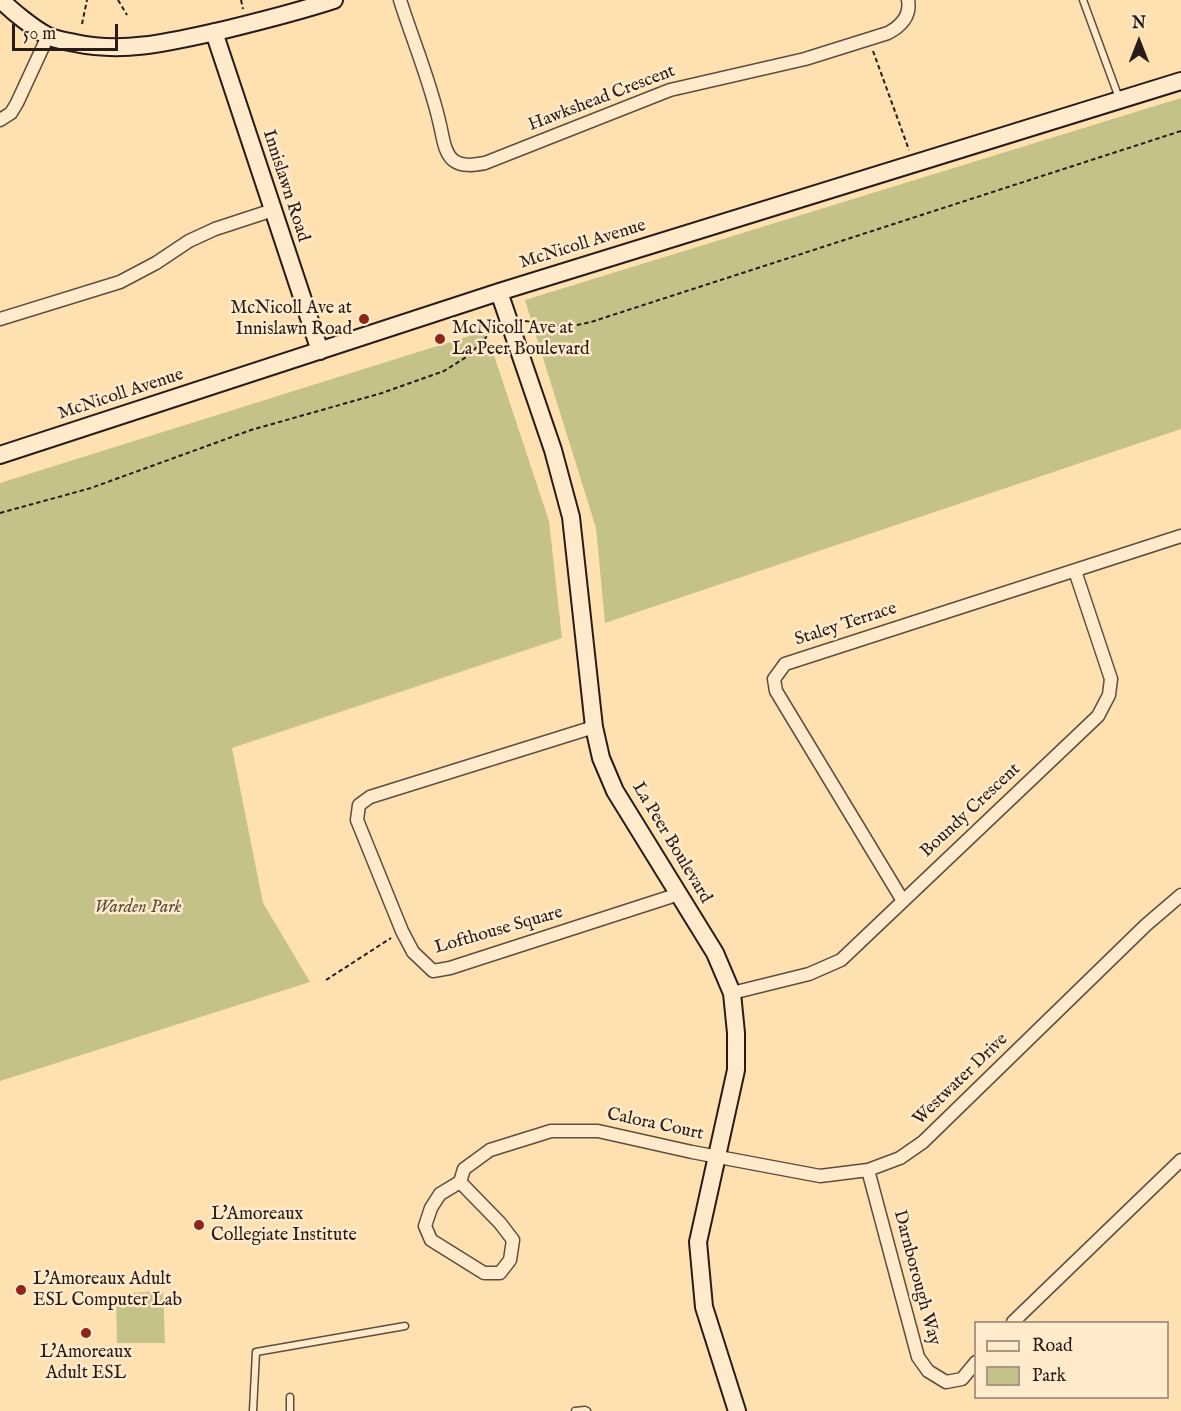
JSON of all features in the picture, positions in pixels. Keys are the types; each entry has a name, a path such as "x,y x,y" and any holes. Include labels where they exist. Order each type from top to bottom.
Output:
{"street":[{"path":"1,0 48,36 92,46 126,47 150,46 214,32 296,12 334,0"},
{"name":"Hawkshead Crescent","path":"400,0 437,112 446,149 451,158 460,164 472,165 484,163 670,90 805,59 888,33 899,27 907,17 908,0"},
{"name":"Innislawn Road","path":"214,32 320,351"},
{"path":"0,120 11,113 17,103 48,36"},
{"name":"McNicoll Avenue","path":"0,455 499,292 1181,81"},
{"path":"0,319 120,282 214,228 273,210"},
{"name":"La Peer Boulevard","path":"499,292 553,450 571,517 594,727 601,758 615,791 715,953 732,993 736,1034 736,1070 698,1242 704,1307 737,1411"},
{"name":"Staley Terrace","path":"903,901 776,691 774,679 785,663 1181,536"},
{"name":"Boundy Crescent","path":"732,993 808,974 841,960 1098,716 1109,695 1111,679 1075,571"},
{"name":"Lofthouse Square","path":"594,727 370,797 358,805 357,820 402,931 413,952 433,971 450,968 679,894"},
{"name":"Westwater Drive","path":"717,1157 820,1176 868,1170 900,1158 924,1142 1138,933 1181,896"},
{"name":"Calora Court","path":"460,1182 500,1223 513,1240 510,1260 500,1273 484,1273 431,1240 425,1226 431,1208 440,1194 460,1182 464,1169 490,1150 550,1131 598,1131 717,1157"},
{"path":"1015,1321 1181,1160"},
{"name":"Darnborough Way","path":"868,1170 918,1357 928,1371 946,1382 962,1379 974,1363"}],"lane":[{"path":"1084,0 1119,100"},
{"path":"253,1411 256,1352 405,1326"},
{"path":"290,1411 291,1397"},
{"path":"575,1411 588,1411"}],"path":[{"path":"82,24 87,0"},
{"path":"118,0 127,15"},
{"path":"869,39 904,138"},
{"path":"525,321 568,327 591,322 1181,131"},
{"path":"0,513 91,488 252,430 382,393 444,371 468,356 490,332"},
{"path":"326,980 402,931"}],"green space":[{"path":"1181,98 1181,429 605,623 596,528 525,300"},
{"name":"Warden Park","path":"482,332 490,343 549,521 562,638 232,748 263,903 310,982 0,1081 0,483"},
{"path":"163,1291 165,1343 117,1343 116,1294"}],"place":[{"name":"McNicoll Ave at Innislawn Road","path":"364,319"},
{"name":"McNicoll Ave at La Peer Boulevard","path":"440,339"},
{"name":"L'Amoreaux Collegiate Institute","path":"199,1225"},
{"name":"L'Amoreaux Adult ESL Computer Lab","path":"21,1290"},
{"name":"L'Amoreaux Adult ESL","path":"86,1333"}]}
